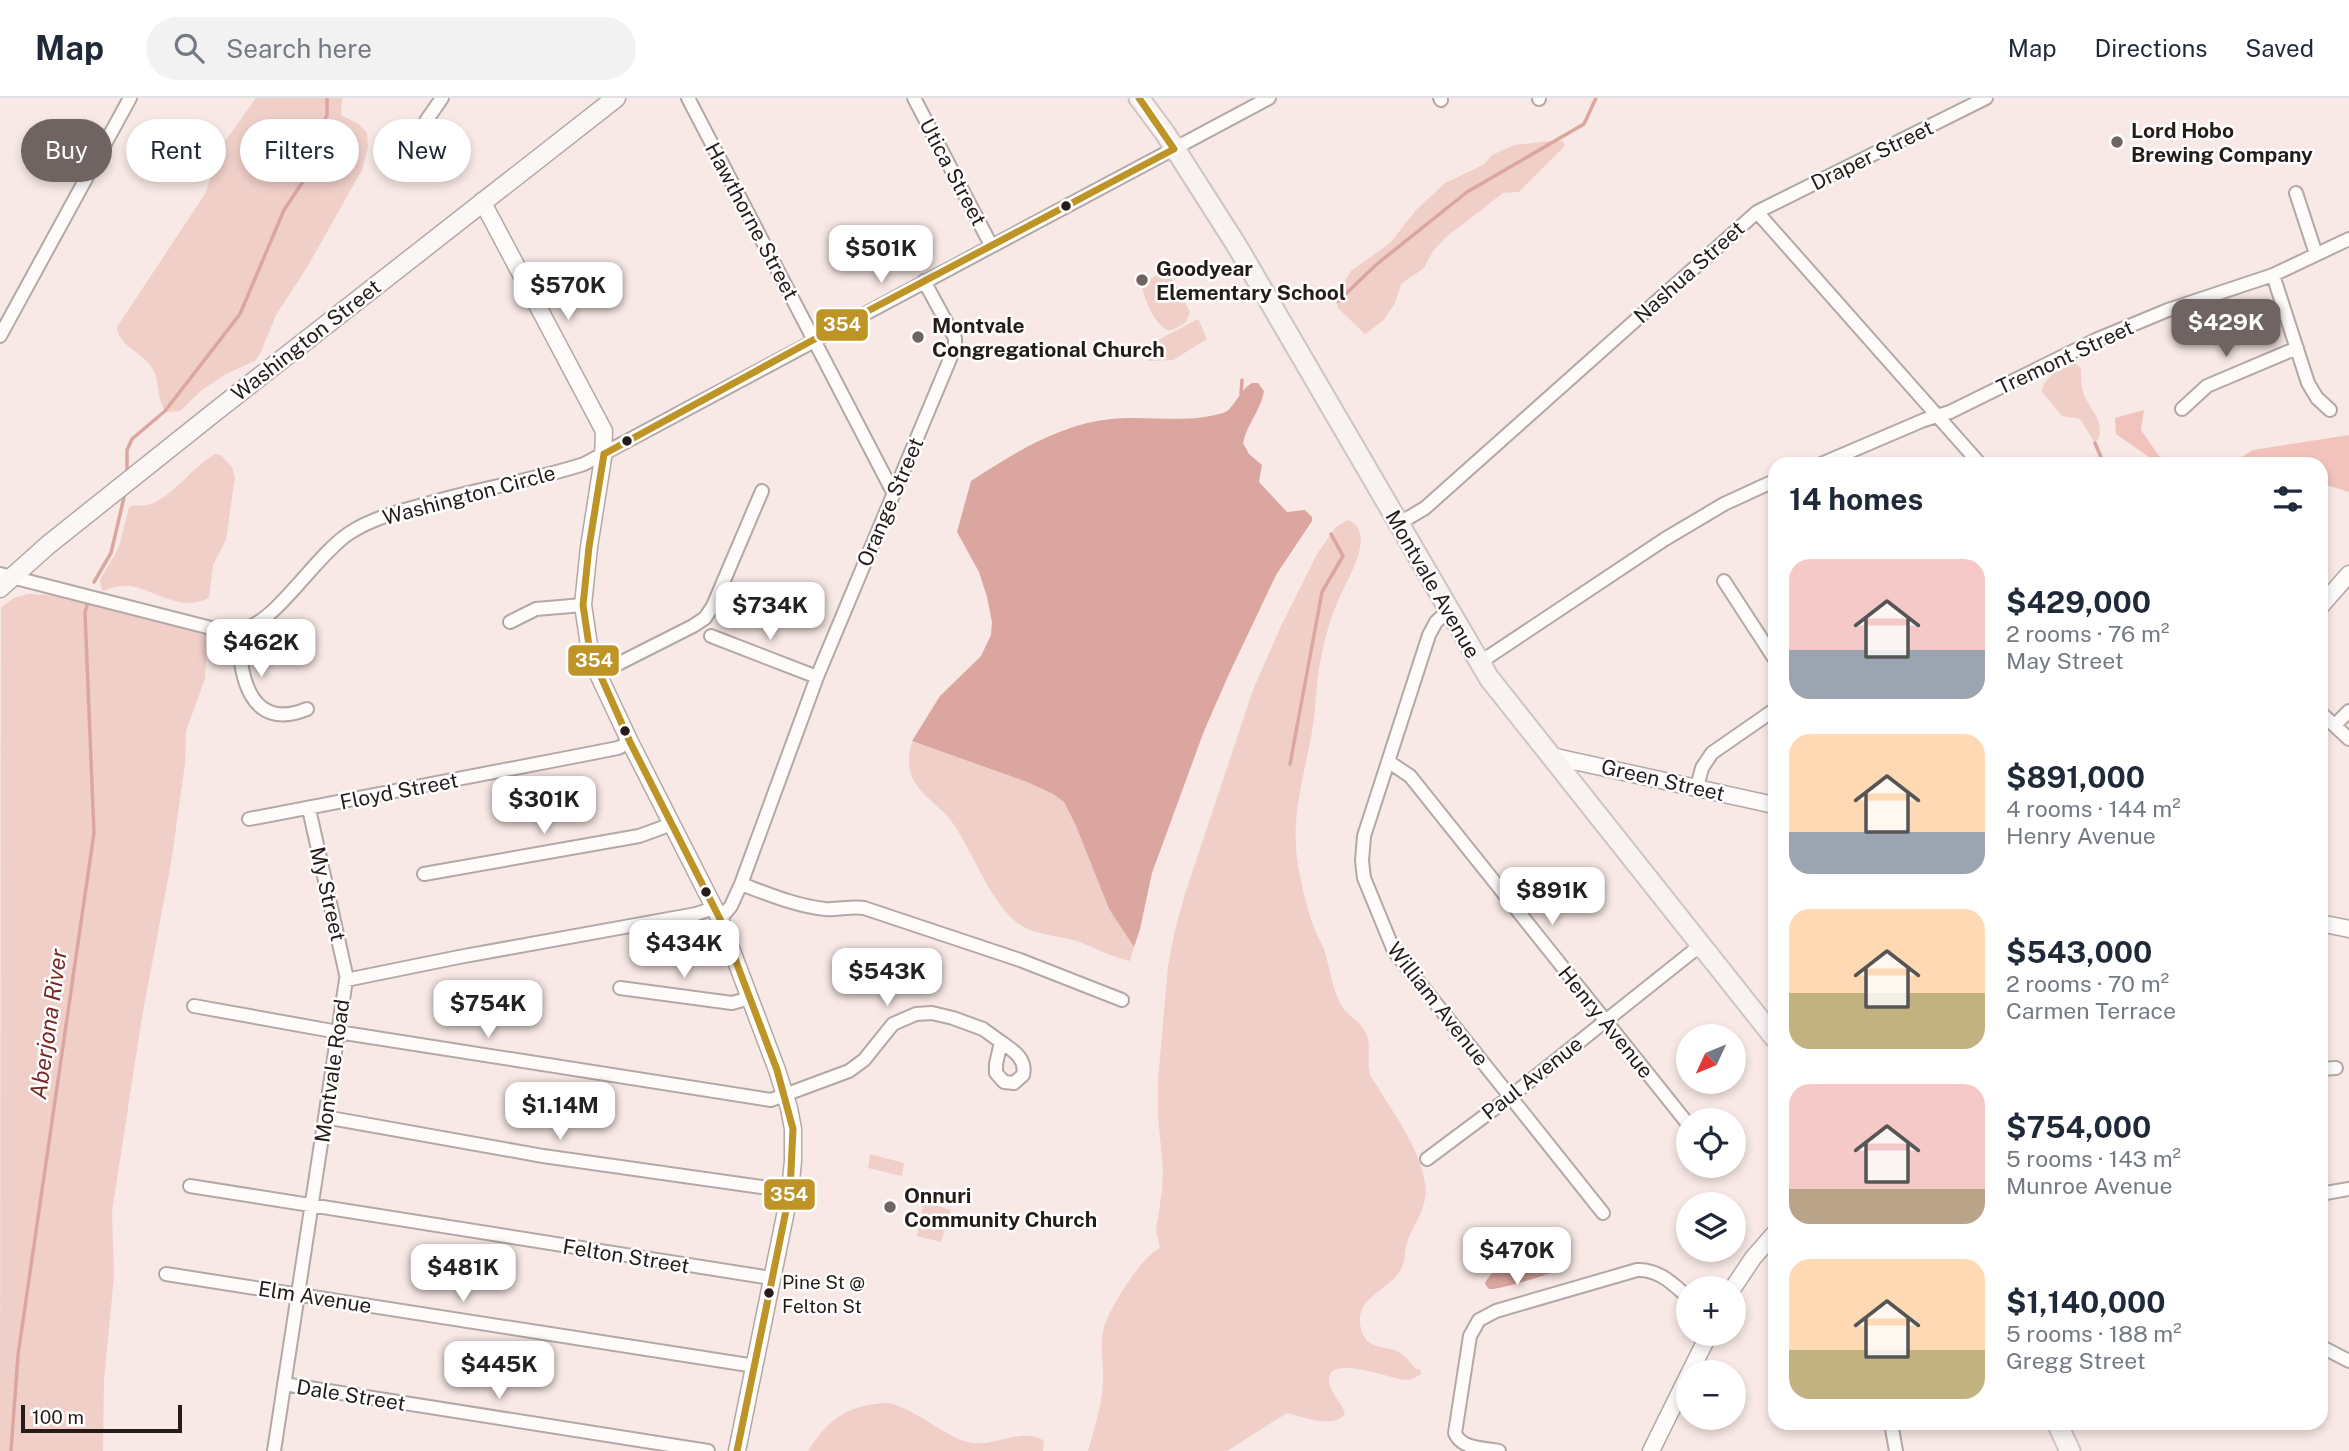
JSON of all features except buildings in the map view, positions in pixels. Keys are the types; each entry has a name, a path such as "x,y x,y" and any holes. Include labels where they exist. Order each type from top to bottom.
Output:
{"main road":[{"name":"Washington Street","path":"4,580 616,98"},
{"name":"Montvale Avenue","path":"1139,98 1237,246 1479,663 1506,701 1768,1029"},
{"path":"2060,1430 2070,1451"}],"street":[{"path":"0,336 130,98"},
{"path":"427,119 442,98"},
{"name":"Hawthorne Street","path":"688,98 894,494"},
{"name":"Utica Street","path":"914,98 991,245"},
{"name":"Washington Circle","path":"240,630 265,617 331,548 360,527 468,491 580,466 1269,98"},
{"name":"Draper Street","path":"1757,212 1986,98"},
{"path":"2296,193 2316,254"},
{"path":"482,201 604,433 604,454 583,605 588,643 597,674 717,913 791,1114 794,1140 790,1191 737,1451"},
{"name":"Nashua Street","path":"1398,524 1425,508 1757,212 1974,457"},
{"name":"Tremont Street","path":"1837,457 1939,416 2120,330 2168,310 2273,275 2349,239"},
{"path":"2273,275 2314,394 2330,410"},
{"name":"Orange Street","path":"717,913 731,906 741,884 817,677 956,345 924,281"},
{"path":"2182,409 2207,386 2297,348"},
{"path":"1479,663 1665,539 1724,505 1768,484"},
{"path":"597,674 705,618 713,606 762,491"},
{"path":"2328,598 2349,574"},
{"path":"4,580 215,629 240,630 242,674 256,701 282,715 291,715 307,709"},
{"path":"1724,581 1768,649"},
{"path":"510,622 533,610 583,605"},
{"name":"William Avenue","path":"1449,610 1436,622 1429,635 1364,836 1362,861 1367,886 1394,951 1603,1213"},
{"path":"711,636 817,677"},
{"path":"2335,725 2349,711"},
{"path":"1697,788 1705,764 1712,753 1768,714"},
{"path":"2328,719 2349,738"},
{"name":"Floyd Street","path":"249,820 595,753 618,748 630,742"},
{"name":"Green Street","path":"1552,756 1768,804"},
{"name":"Henry Avenue","path":"1389,762 1408,774 1676,1109"},
{"name":"My Street","path":"309,809 347,979"},
{"path":"424,874 644,835 672,824"},
{"path":"741,884 783,900 810,906 839,910 864,908 1020,960 1122,1000"},
{"name":"Montvale Road","path":"274,1451 347,979 701,913 717,913"},
{"path":"2328,925 2349,929"},
{"name":"Paul Avenue","path":"1427,1159 1510,1097 1702,944"},
{"path":"620,988 732,1003 750,998"},
{"path":"194,1006 338,1032 771,1100 853,1069 864,1060 893,1024 916,1014 932,1013 961,1021 983,1029 1001,1042"},
{"path":"2328,1068 2336,1068"},
{"path":"325,1117 570,1160 790,1191"},
{"name":"Felton Street","path":"190,1186 771,1278"},
{"path":"2328,1193 2349,1189"},
{"path":"1741,1276 1768,1241"},
{"path":"1499,1451 1467,1445 1457,1438 1455,1431 1470,1336 1479,1320 1490,1313 1637,1270 1649,1270 1661,1275 1676,1287"},
{"name":"Elm Avenue","path":"166,1273 755,1366"},
{"path":"2328,1350 2349,1362"},
{"name":"Dale Street","path":"284,1384 708,1451"},
{"path":"1650,1451 1676,1399"},
{"path":"1892,1430 1896,1451"}],"shaded area":[{"path":"256,98 342,98 341,115 349,119 241,119"},
{"path":"240,120 240,182 355,182 306,269 276,315 255,361 226,374 202,390 180,411 167,412 161,402 154,371 146,360 121,338 117,327 205,194 209,182 226,182 226,140"},
{"path":"359,124 367,133 368,147 359,175"},
{"path":"1563,141 1565,146 1519,192 1503,193 1445,238 1433,251 1424,268 1401,284 1395,303 1384,320 1365,334 1338,308 1335,297 1351,271 1390,243 1417,209 1445,183 1483,165 1492,155 1514,145"},
{"path":"1160,273 1171,277 1190,312 1186,322 1172,330 1165,329 1155,319 1143,289 1143,284"},
{"path":"1198,319 1207,339 1173,360 1149,361 1143,353 1156,343 1165,354 1167,351 1158,340"},
{"path":"2074,363 2081,368 2084,394 2099,422 2099,438 2095,443 2080,419 2062,416 2042,392 2049,378 2058,370"},
{"path":"1252,383 1258,383 1264,391 1243,443 1249,454 1262,465 1259,482 1287,512 1305,510 1312,517 1312,521 1276,575 1204,731 1152,873 1134,947 1109,909 1064,802 1027,782 912,741 940,696 981,656 991,635 992,622 979,572 957,532 971,481 1038,441 1092,422 1125,418 1196,418 1223,413"},
{"path":"2144,410 2141,430 2162,457 2149,457 2116,434 2115,418"},
{"path":"2349,435 2349,492 2328,486 2328,457 2242,457 2253,450"},
{"path":"215,454 221,455 232,467 235,477 226,540 213,565 209,598 199,602 179,602 130,586 102,591 100,580 119,547 129,507 148,505 160,499"},
{"path":"1348,520 1357,526 1360,546 1332,617 1321,660 1296,824 1297,858 1308,909 1324,949 1338,998 1344,1009 1366,1033 1370,1074 1410,1140 1425,1183 1425,1200 1407,1243 1403,1266 1396,1277 1366,1303 1360,1320 1362,1332 1369,1342 1402,1354 1417,1370 1420,1369 1421,1374 1405,1380 1362,1370 1339,1368 1332,1372 1329,1379 1345,1414 1333,1421 1318,1421 1287,1413 1227,1451 1088,1451 1102,1391 1104,1327 1128,1283 1144,1261 1160,1248 1156,1230 1163,1170 1158,1080 1168,966 1185,894 1253,690 1317,554 1336,527"},
{"path":"28,594 53,595 208,634 205,679 186,731 185,764 171,863 142,1017 112,1212 114,1276 104,1381 103,1451 0,1451 1,607 14,598"},
{"path":"912,741 1027,782 1064,802 1109,909 1134,947 1130,961 1080,942 1033,931 1009,915 991,891 954,825 916,784 909,764"},
{"path":"870,1154 904,1163 902,1176 868,1168"},
{"path":"924,1202 951,1210 941,1242 917,1236"},
{"path":"1521,1251 1558,1262 1559,1269 1525,1281 1489,1289 1486,1281 1503,1258"},
{"path":"889,1403 964,1441 982,1443 1019,1436 1036,1437 1044,1441 1043,1451 808,1451 824,1430 841,1415 862,1406"}],"waterway":[{"name":"Aberjona River","path":"127,475 127,450 132,439 165,411 240,314 284,210 302,183 306,158 327,115 327,98"},
{"path":"1338,301 1377,264 1467,192 1584,124 1596,98"},
{"path":"1241,394 1242,380"},
{"path":"2095,443 2101,457"},
{"name":"Aberjona River","path":"94,582 111,553 125,493"},
{"path":"1290,764 1322,592 1343,556 1331,534"},
{"name":"Aberjona River","path":"11,1451 18,1355 94,833 85,613 88,601"}],"transit line":[{"name":"354","path":"1139,98 1174,149"},
{"name":"354","path":"604,454 1174,149"},
{"name":"354","path":"604,454 583,605 590,652 630,742 720,919 777,1070 793,1129 790,1191 737,1451"}],"place":[{"name":"Lord Hobo Brewing Company","path":"2117,142"},
{"name":"Goodyear Elementary School","path":"1142,280"},
{"name":"Montvale Congregational Church","path":"918,337"},
{"name":"Onnuri Community Church","path":"890,1207"},
{"name":"Pine St @ Felton St","path":"769,1293"}]}
